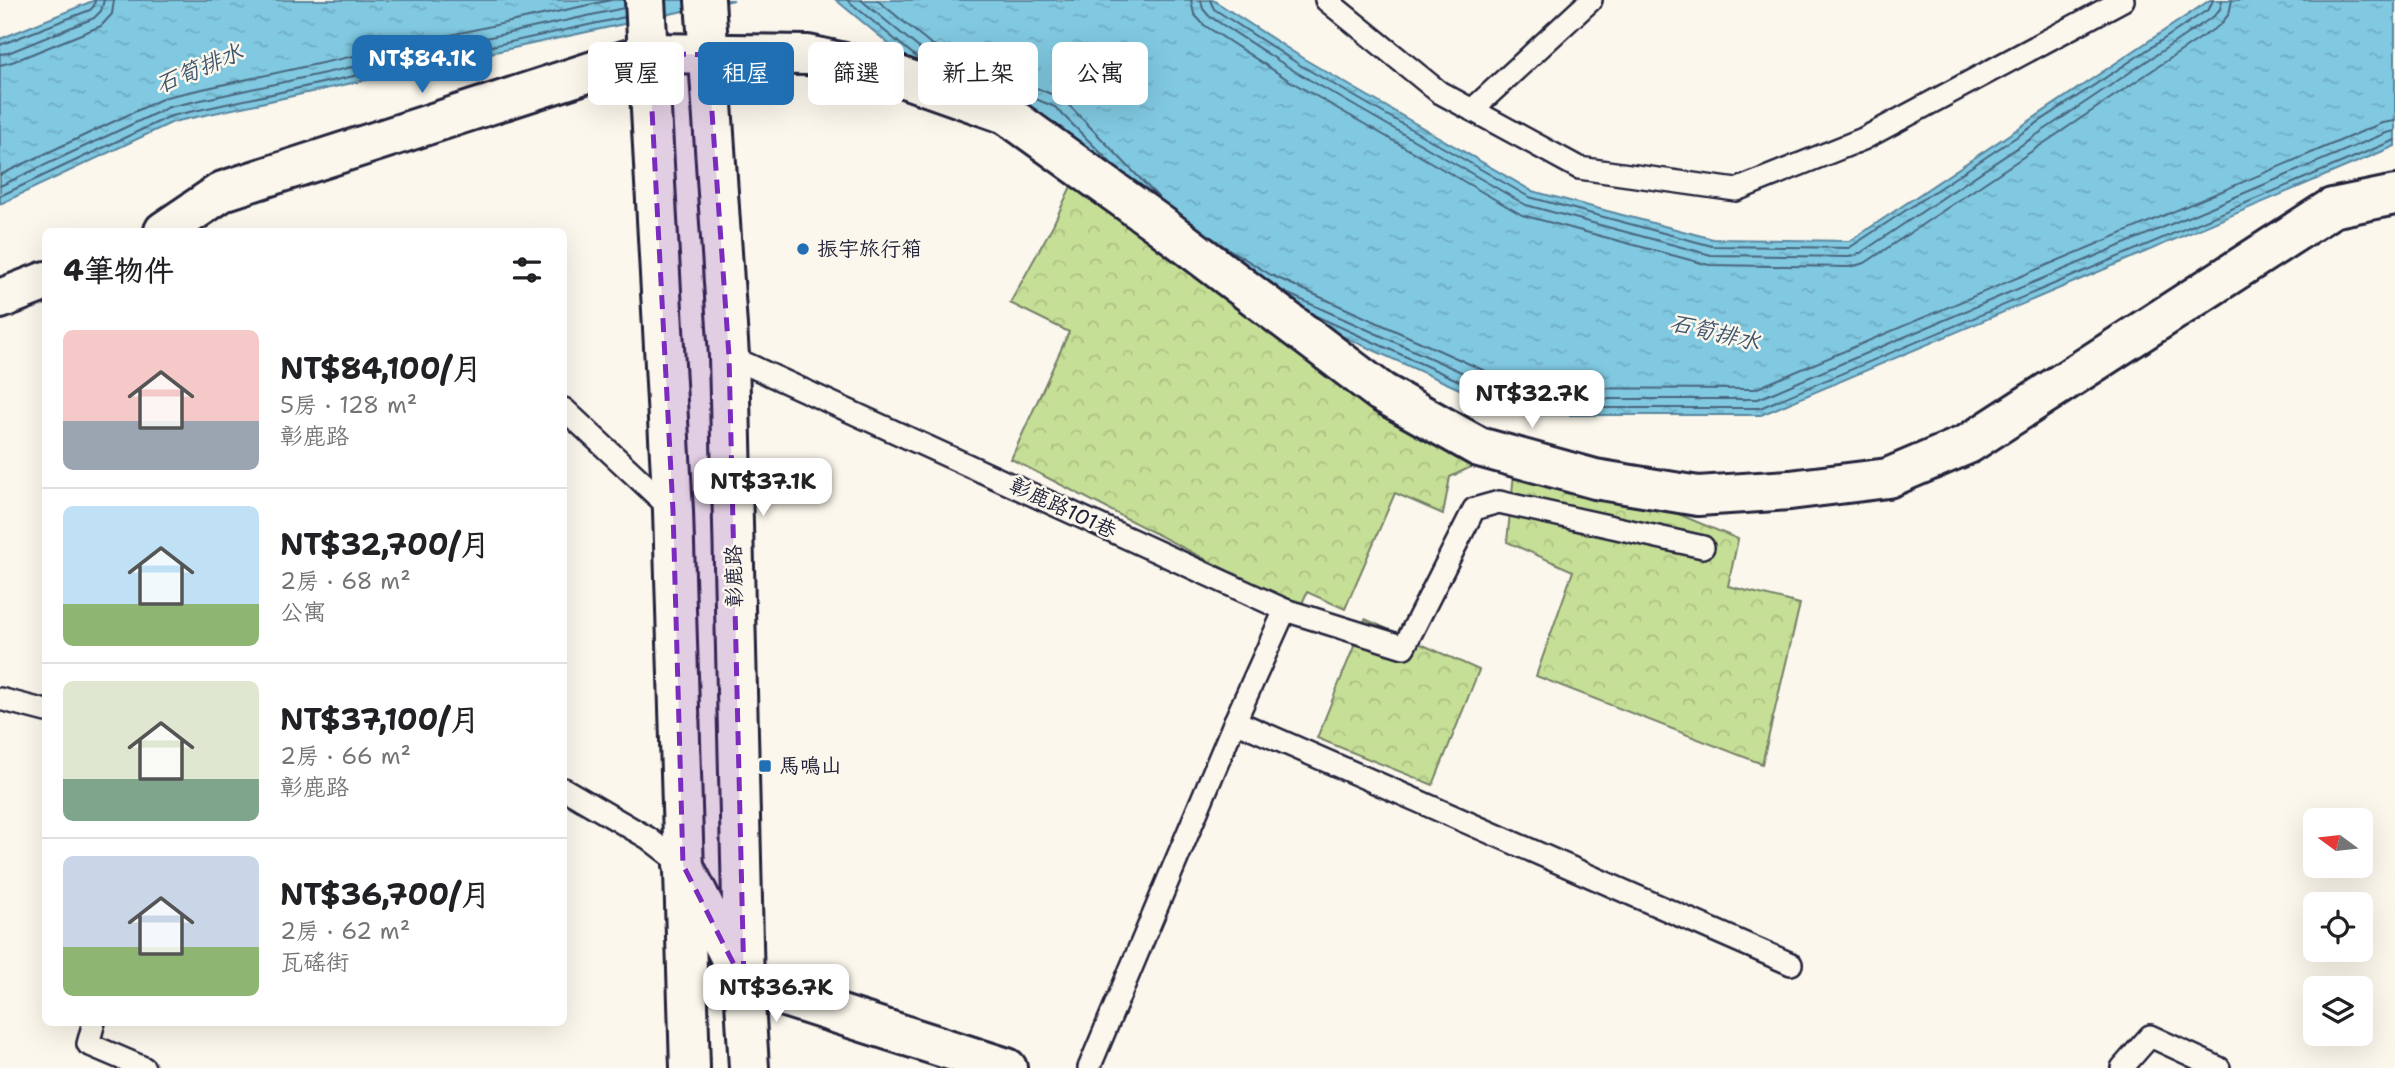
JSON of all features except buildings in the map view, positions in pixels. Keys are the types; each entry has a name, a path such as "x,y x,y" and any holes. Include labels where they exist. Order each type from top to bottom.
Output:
{"street":[{"path":"168,228 223,191 647,28 706,27 808,55 890,73 1006,114 1392,398 1479,447 1595,479 1698,496 1790,490 1888,478 1969,444 2332,208 2395,195"},
{"name":"彰鹿路","path":"706,27 729,356 744,984 749,1068"},
{"path":"647,28 673,511 690,1068"},
{"path":"0,299 42,283"},
{"path":"683,865 744,984 1007,1068"}],"lane":[{"path":"1326,0 1439,92 1579,168 1736,190 1863,139 2123,0"},
{"path":"1472,110 1591,0"},
{"name":"彰鹿路101巷","path":"729,356 1285,610 1404,647 1475,509 1499,502 1703,547"},
{"path":"567,412 673,511"},
{"path":"1088,1068 1285,610"},
{"path":"0,699 42,710"},
{"path":"1235,721 1791,964"},
{"path":"567,791 649,838 683,865"},
{"path":"93,1026 88,1044 144,1068"},
{"path":"2122,1068 2150,1036 2219,1068"}],"highlighted area":[{"path":"649,53 708,55 729,356 744,984 683,865 673,511"}],"green space":[{"path":"1079,169 1498,454 1450,477 1443,514 1395,493 1345,609 1307,592 1300,608 1011,459 1069,332 1010,303 1053,225"},
{"path":"1515,464 1616,488 1738,539 1728,586 1800,604 1762,764 1536,676 1573,571 1507,542"},
{"path":"1365,619 1479,670 1433,785 1317,738"}],"water":[{"name":"石筍排水","path":"95,0 734,0 173,122 0,204 0,39"},
{"name":"石筍排水","path":"836,0 1213,0 1304,59 1532,191 1713,239 1850,241 2210,0 2395,0 2395,146 1761,415 1517,415 1258,298 973,105 1038,105 1038,42 918,42 918,68 904,56 904,42 887,42"}],"place":[{"name":"振宇旅行箱","path":"803,249"},
{"name":"馬鳴山","path":"765,766"}]}
